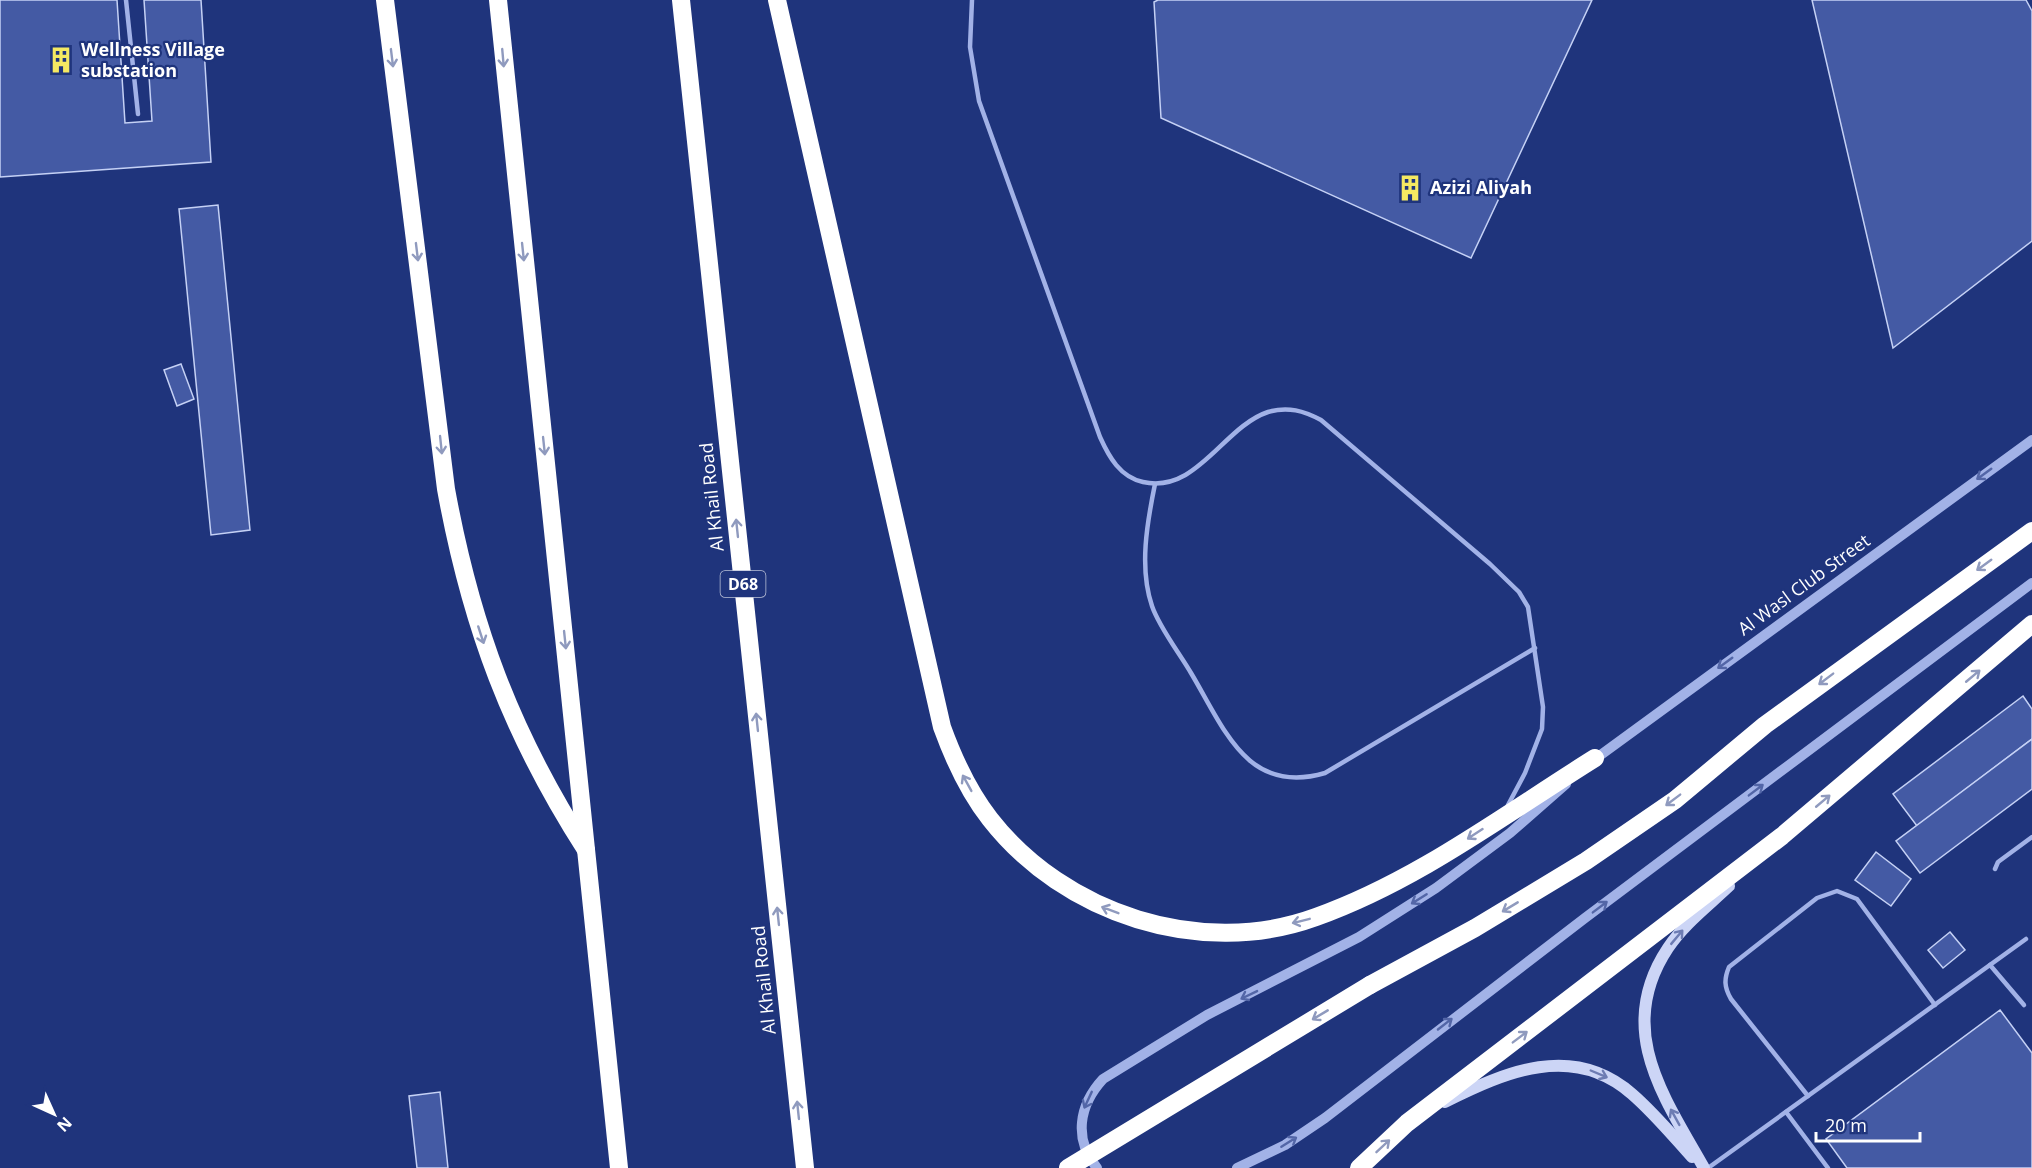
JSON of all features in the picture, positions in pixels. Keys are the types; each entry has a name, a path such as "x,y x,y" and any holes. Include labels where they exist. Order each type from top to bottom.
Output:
{"highway":[{"path":"385,0 446,489 456,544 476,620 506,705 552,795 588,852"},
{"path":"498,0 619,1168"},
{"name":"Al Khail Road","path":"681,0 805,1168"},
{"path":"777,0 942,727 955,760 990,819 1014,846 1044,872 1104,908 1166,927 1231,932 1272,928 1314,918 1350,904 1414,872 1595,758"},
{"path":"1068,1168 1370,985 1496,915 1586,861 1675,800 1765,725 2032,531"},
{"path":"1359,1168 1407,1123 1782,836 2031,626"}],"main road":[{"path":"1705,1168 1658,1086 1649,1063 1644,1040 1648,992 1668,948 1683,929 1782,836"},
{"path":"1407,1123 1476,1087 1508,1075 1540,1065 1564,1065 1589,1070 1611,1079 1630,1092 1705,1168"}],"street":[{"name":"Al Wasl Club Street","path":"1097,1168 1089,1159 1083,1143 1081,1125 1091,1092 1103,1079 1207,1015 1359,937 1436,888 1533,815 1595,758 2032,440"},
{"path":"1237,1168 1285,1145 1325,1119 1475,1001 2032,583"}],"lane":[{"path":"126,0 138,114"},
{"path":"972,0 970,47 979,101 1100,437 1115,465 1126,475 1155,484 1170,483 1186,475 1254,419 1267,413 1295,409 1309,413 1321,420 1506,579 1528,607 1543,707 1542,729 1525,773 1503,816"},
{"path":"1155,484 1146,547 1152,607 1237,750 1261,770 1293,779 1325,773 1535,648"},
{"path":"1995,869 1998,862 2032,837"},
{"path":"1808,1096 1731,999 1725,989 1725,977 1729,967 1817,898 1837,891 1857,899 1935,1005"},
{"path":"1705,1168 2026,939"},
{"path":"1990,965 2024,1005"},
{"path":"1786,1112 1828,1168"}],"building":[{"name":"Wellness Village substation","path":"0,0 117,0 125,123 152,121 144,0 201,0 211,162 0,177"},
{"name":"Azizi Aliyah","path":"1158,0 1592,0 1471,258 1161,118 1154,2"},
{"path":"1812,0 2026,0 2032,11 2032,241 1893,348"},
{"path":"218,205 250,530 211,535 179,209"},
{"path":"181,364 194,399 177,406 164,370"},
{"path":"2023,696 2032,709 2032,739 1917,826 1893,794"},
{"path":"2032,739 2032,789 1920,873 1896,841"},
{"path":"1876,852 1911,879 1891,906 1855,880"},
{"path":"1950,932 1965,950 1943,968 1928,950"},
{"path":"2000,1010 2032,1053 2032,1168 1847,1168 1826,1139"},
{"path":"440,1092 448,1168 417,1168 409,1096"}],"place":[{"name":"Wellness Village substation","path":"61,60"},
{"name":"Azizi Aliyah","path":"1410,188"}]}
